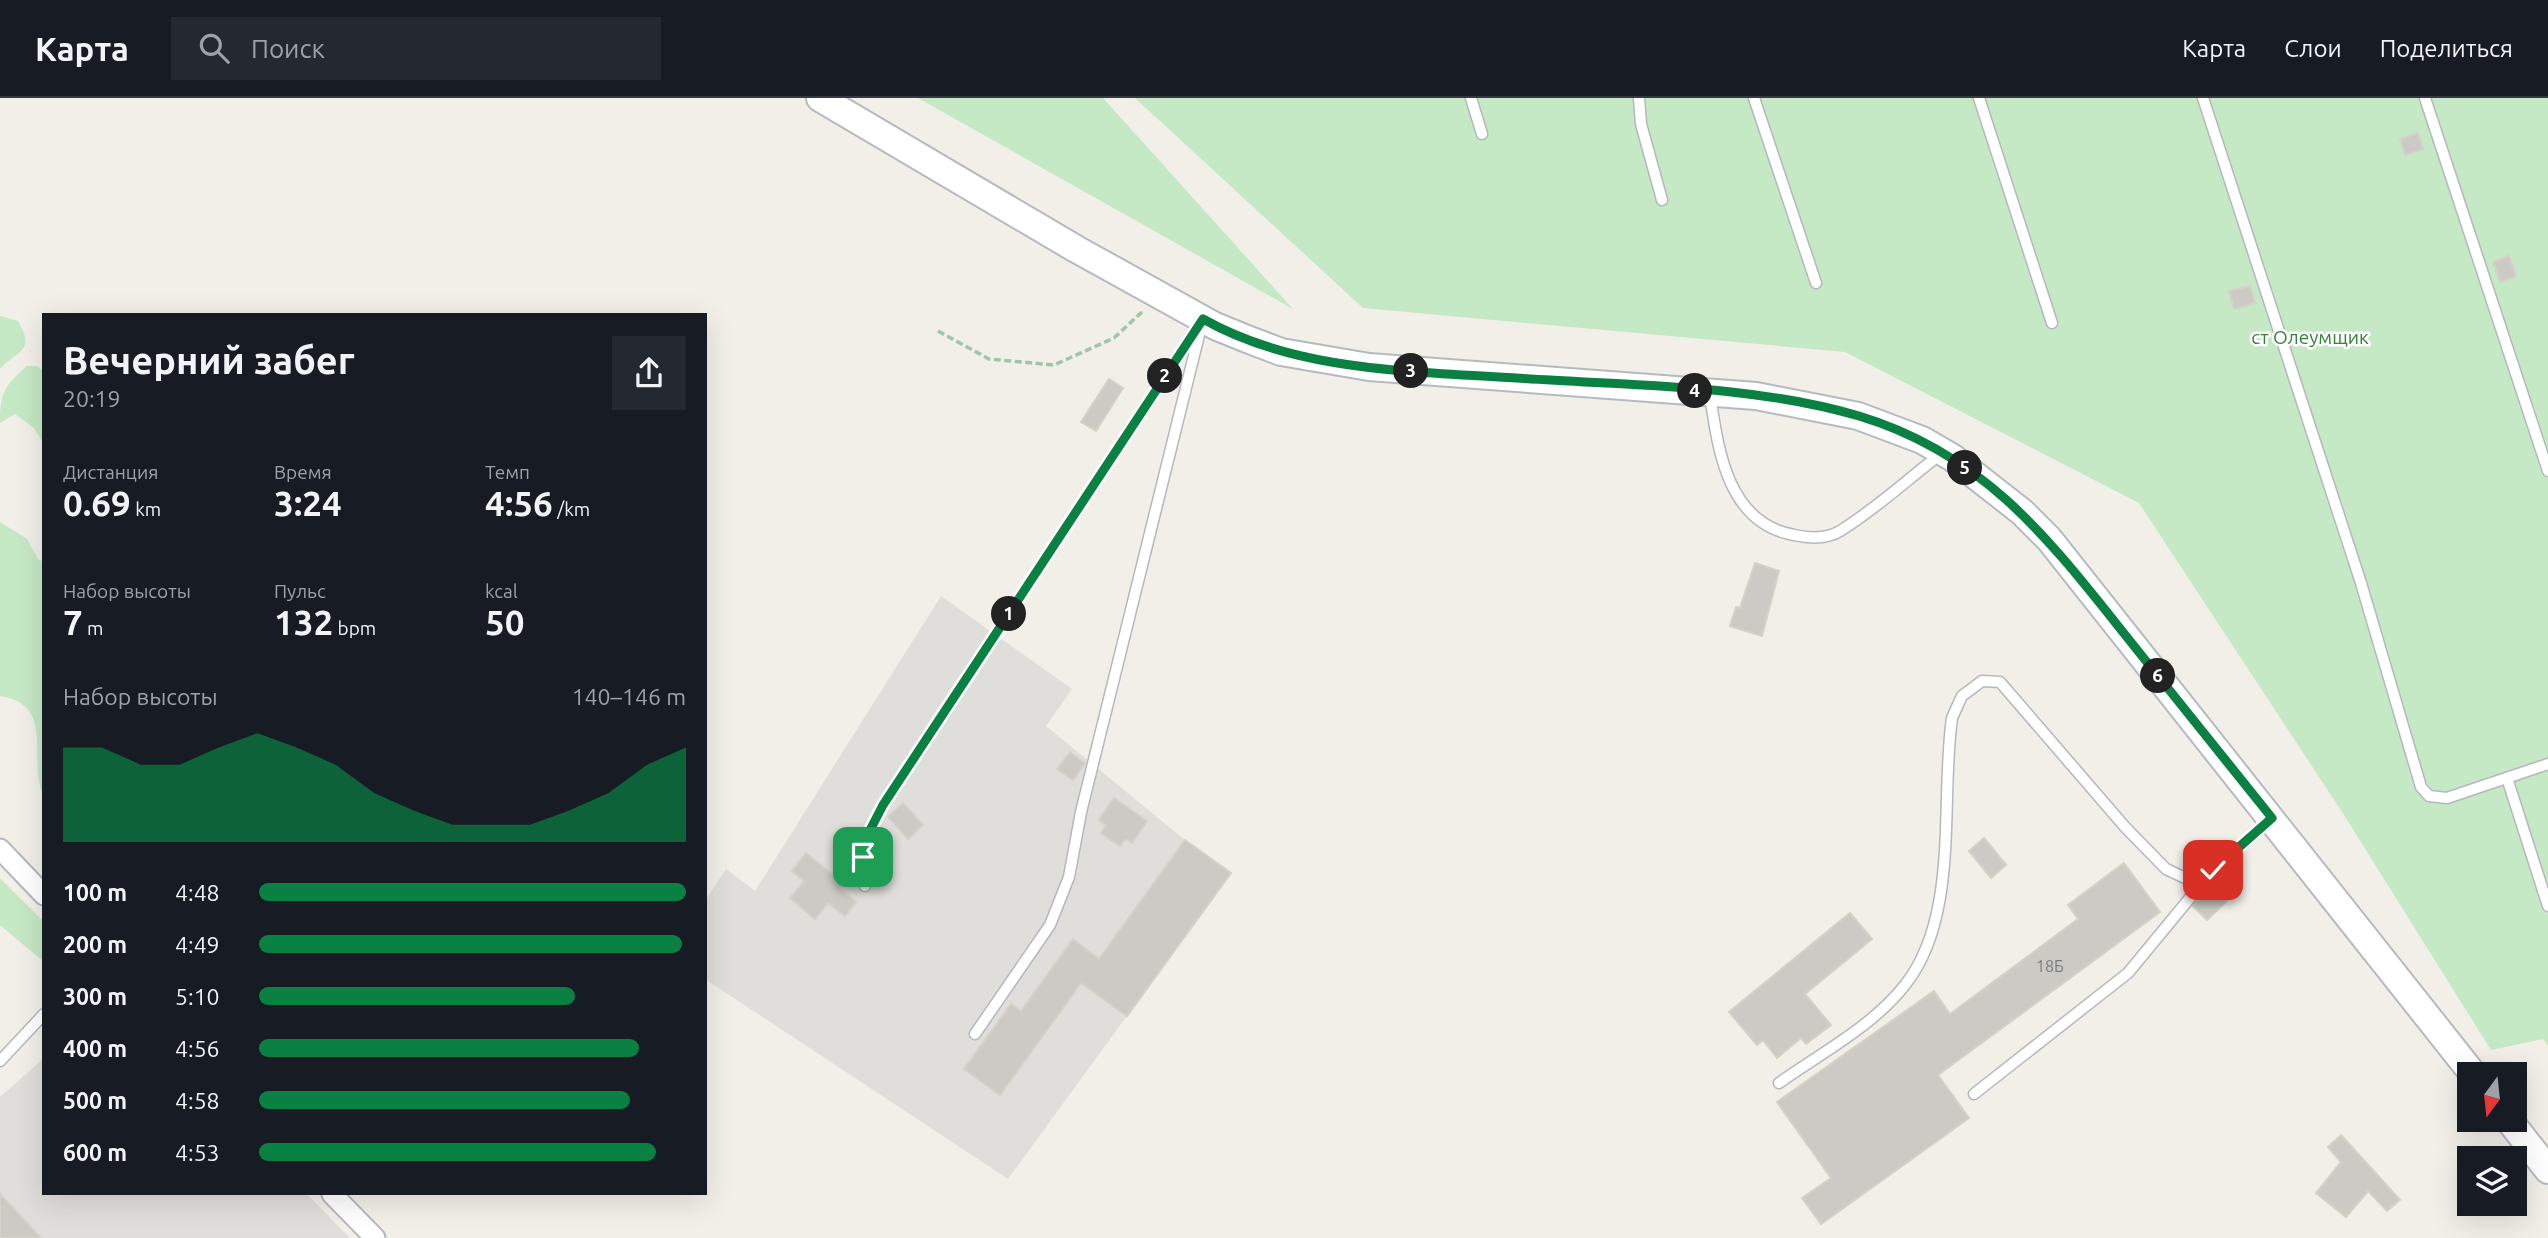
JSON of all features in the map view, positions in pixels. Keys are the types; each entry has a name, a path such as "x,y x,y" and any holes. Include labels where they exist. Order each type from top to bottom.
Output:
{"street":[{"path":"820,98 1203,319 1281,352 1411,371 1709,392 1790,401 1858,416 1922,440 1943,452 1989,485 2049,539 2464,1062"},
{"path":"0,849 42,893"},
{"path":"2518,1132 2548,1170"},
{"path":"333,1195 375,1238"}],"lane":[{"path":"1471,98 1482,134"},
{"path":"1639,98 1642,124 1662,200"},
{"path":"1754,98 1816,283"},
{"path":"1979,98 2052,323"},
{"path":"2203,98 2361,583 2421,787 2429,796 2447,798 2548,764"},
{"path":"2425,98 2548,471"},
{"path":"865,886 863,857 867,836 883,805 1203,319"},
{"path":"975,1034 1050,925 1069,877 1081,812 1203,319"},
{"path":"1709,392 1721,456 1731,488 1748,509 1786,534 1816,537 1839,531 1943,452"},
{"path":"1779,1083 1880,1012 1906,984 1920,960 1939,899 1952,718 1962,696 1982,681 2000,682 2125,828 2166,869 2200,885"},
{"path":"2507,778 2548,906"},
{"path":"1974,1094 2128,973 2200,885 2272,818"},
{"path":"0,1061 42,1016"}],"path":[{"path":"937,331 989,359 1054,365 1114,338 1160,295"}],"shaded area":[{"path":"941,596 1072,689 1046,726 1185,840 1231,873 1008,1179 707,980 707,898 726,869 755,891"},
{"path":"42,1060 42,1195 308,1195 350,1238 0,1238 0,1097"}],"green space":[{"path":"918,98 1103,98 1293,309"},
{"name":"ст Олеумщик","path":"1135,98 2548,98 2548,1046 2543,1039 2491,1050 2344,815 2139,503 1845,352 1363,308"},
{"path":"0,316 18,321 25,345 23,350 0,369"},
{"path":"27,366 37,366 42,370 42,441 34,428 15,414 0,423 2,397 13,379"},
{"path":"0,522 27,539 38,559 42,561 42,791 39,783 35,723 29,711 18,702 0,696"},
{"path":"0,878 42,920 42,960 0,925"}],"building":[{"path":"2418,133 2423,149 2405,155 2400,139"},
{"path":"2509,256 2516,276 2500,282 2493,262"},
{"path":"2250,286 2255,303 2234,309 2229,291"},
{"path":"1109,379 1123,388 1096,431 1081,422"},
{"path":"1755,563 1779,571 1762,636 1730,626 1736,607 1740,608"},
{"path":"1070,752 1085,763 1073,780 1057,769"},
{"path":"1114,798 1147,821 1132,843 1125,839 1120,846 1101,833 1106,826 1099,820"},
{"path":"903,803 923,825 908,839 888,817"},
{"path":"1984,838 2006,865 1991,878 1969,851"},
{"path":"1185,840 1231,873 1127,1016 1081,983 1000,1095 964,1069 1011,1004 1021,1011 1073,939 1099,959"},
{"path":"806,853 844,884 840,889 856,902 845,916 828,903 815,919 790,898 804,881 792,871"},
{"path":"2124,863 2160,912 1938,1075 1969,1118 1821,1224 1802,1198 1831,1178 1777,1102 1934,991 1950,1014 2078,919 2068,905"},
{"path":"2214,885 2228,900 2207,920 2193,906"},
{"path":"1850,913 1872,939 1805,994 1831,1025 1806,1044 1801,1038 1777,1058 1763,1040 1757,1045 1729,1012"},
{"path":"2341,1135 2400,1200 2387,1211 2368,1191 2346,1217 2316,1193 2341,1162 2328,1147"},
{"path":"0,1194 41,1238 0,1238"}],"route":[{"path":"863,857 867,836 883,805 1203,319 1247,340 1281,352 1323,360 1411,371 1756,396 1813,405 1858,416 1922,440 1953,458 1989,485 2049,539 2272,818 2213,870"}]}
